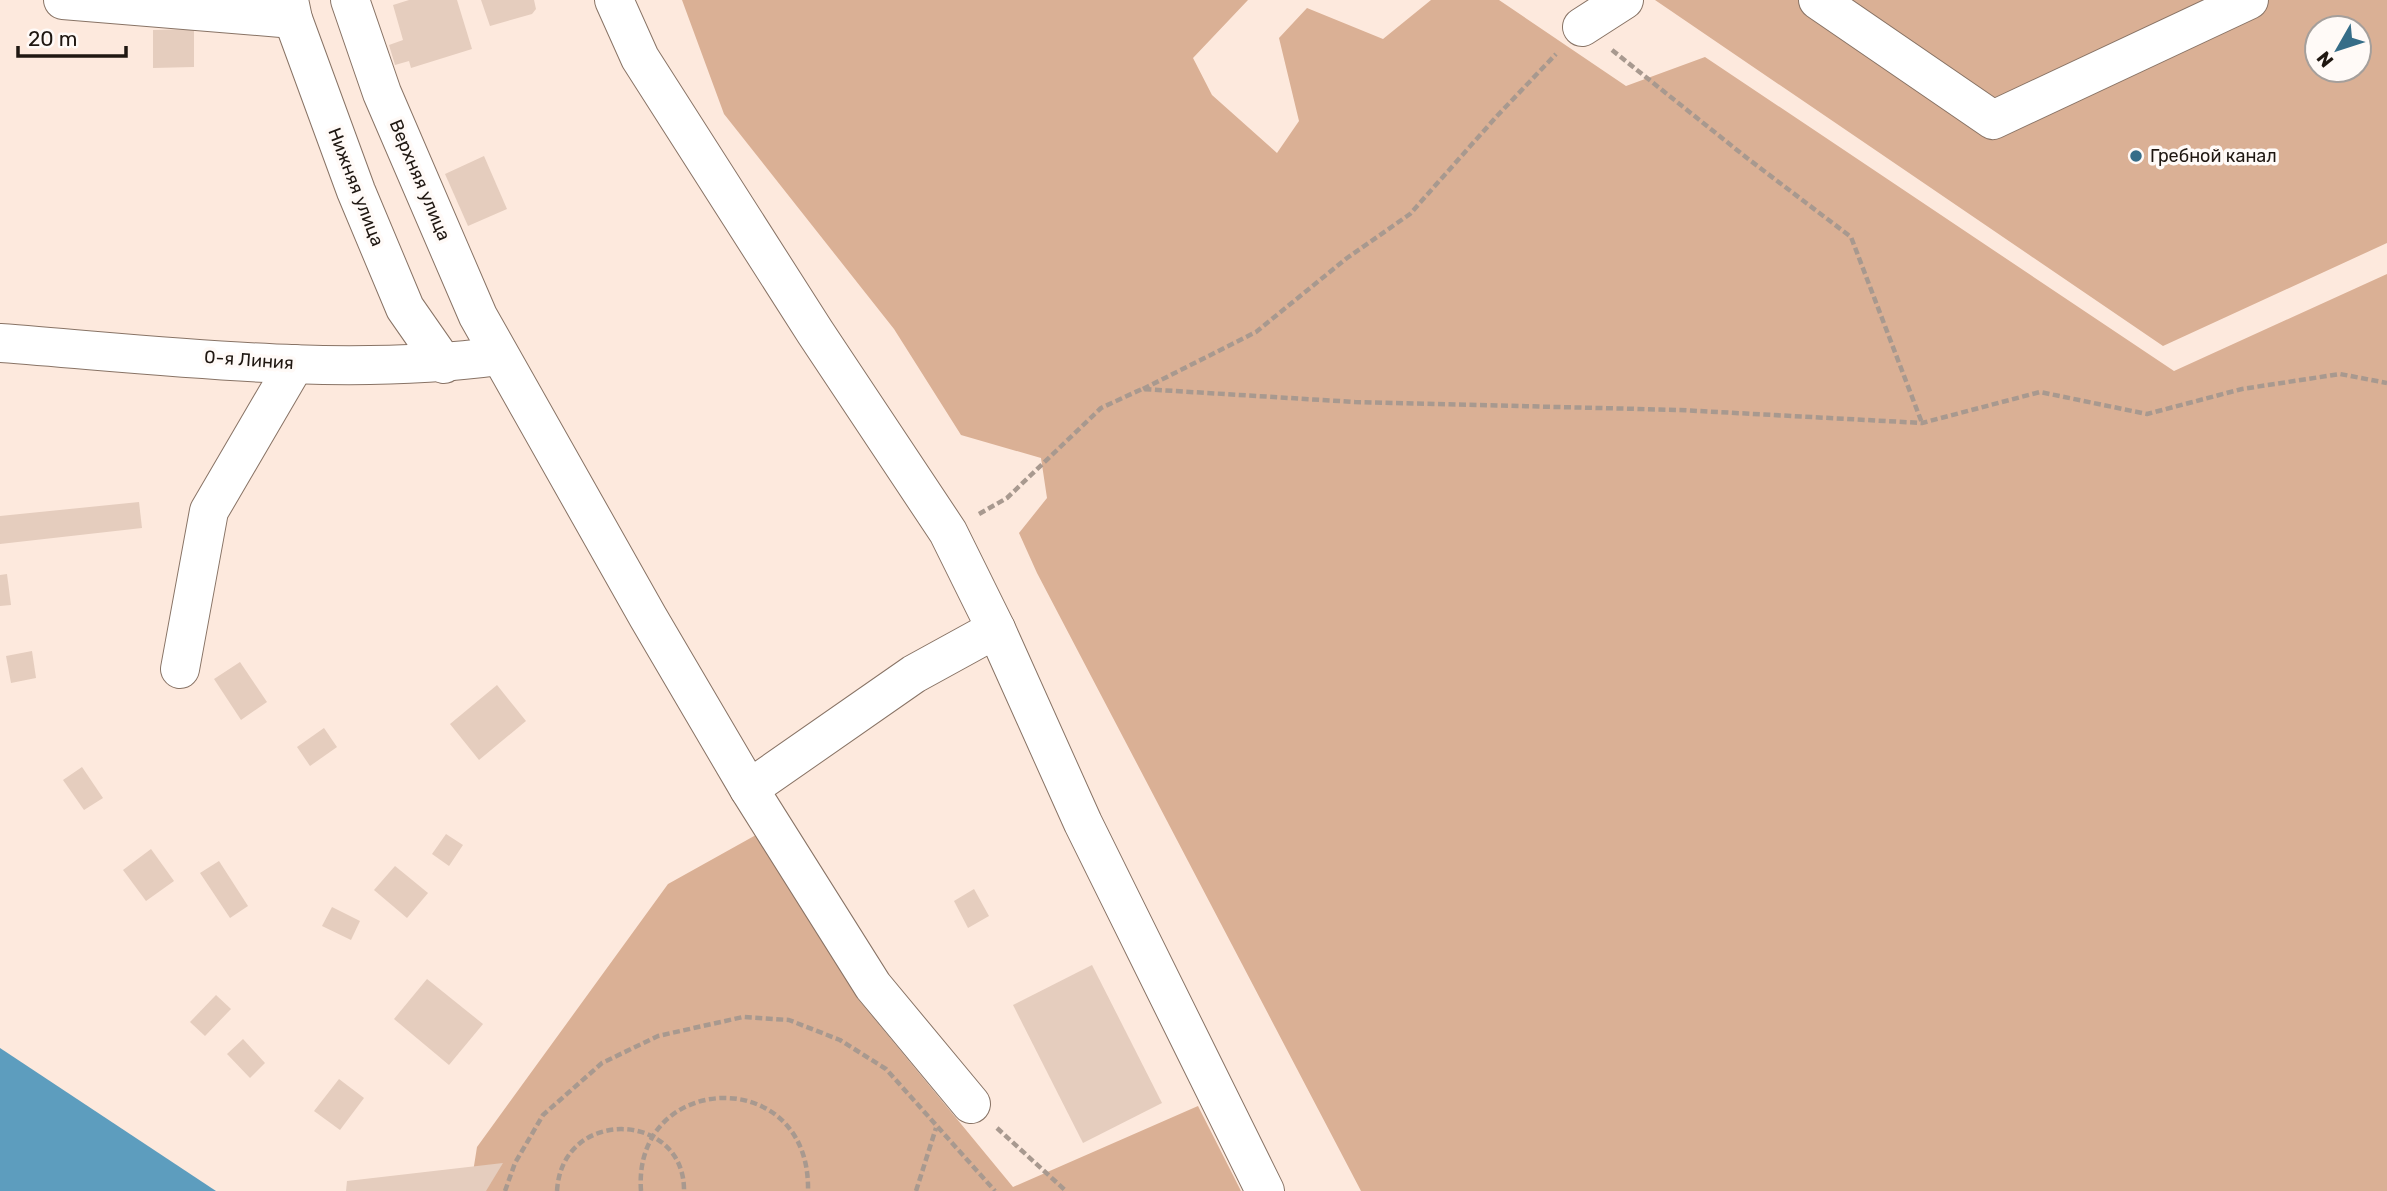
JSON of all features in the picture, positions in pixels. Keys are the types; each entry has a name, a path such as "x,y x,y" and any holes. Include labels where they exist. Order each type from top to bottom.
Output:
{"street":[{"path":"63,0 291,9"},
{"name":"Верхняя улица","path":"351,0 382,93 478,316 499,356 749,789 873,986 971,1104"},
{"path":"614,0 647,69 815,332 948,532 996,629 1083,823 1265,1191"},
{"path":"1582,27 1624,0"},
{"path":"1818,0 1993,120 2249,0"},
{"name":"Нижняя улица","path":"291,9 356,191 405,308 444,363"},
{"name":"0-я Линия","path":"0,343 295,364 444,363 499,356"},
{"path":"180,669 209,512 295,364"},
{"path":"749,789 914,674 996,629"}],"path":[{"path":"948,532 1007,498 1101,408 1256,332 1347,258 1410,214 1497,116 1582,27 1851,237 1922,423"},
{"path":"1142,389 1354,402 1680,410 1922,423 2040,392 2147,414 2242,389 2340,374 2387,383"},
{"path":"505,1191 515,1163 543,1115 602,1063 658,1035 743,1017 789,1020 840,1040 886,1069 995,1191"},
{"path":"641,1191 640,1171 653,1136 667,1120 683,1108 703,1100 723,1097 744,1099 781,1119 804,1153 808,1191"},
{"path":"971,1104 1066,1191"},
{"path":"916,1191 936,1127"},
{"path":"557,1191 566,1157 577,1144 606,1129 622,1128 653,1136 674,1157 681,1171 684,1191"}],"shaded area":[{"path":"682,0 1248,0 1193,58 1212,95 1277,153 1299,121 1279,38 1307,8 1383,39 1431,0 1499,0 1626,86 1705,57 2174,371 2387,274 2387,1191 1361,1191 1037,573 1019,533 1047,498 1041,458 961,435 894,329 724,114"},
{"name":"Гребной канал","path":"1655,0 2387,0 2387,243 2163,346"},
{"path":"765,830 858,999 1013,1187 1198,1106 1241,1191 470,1191 477,1147 668,884"}],"water":[{"path":"0,1048 216,1191 0,1191"}],"building":[{"path":"409,0 457,0 472,49 411,68 409,61 395,65 389,45 403,40 393,5"},
{"path":"481,0 534,0 536,9 532,14 490,26"},
{"path":"194,29 194,67 153,68 153,30"},
{"path":"484,156 507,209 468,226 445,174"},
{"path":"139,502 142,528 0,544 0,516"},
{"path":"7,574 11,605 0,606 0,575"},
{"path":"32,651 36,678 11,683 6,656"},
{"path":"240,662 267,702 241,720 214,679"},
{"path":"497,685 526,721 479,760 450,724"},
{"path":"324,728 337,747 310,766 297,747"},
{"path":"82,767 103,798 84,810 63,780"},
{"path":"446,834 463,845 449,866 432,854"},
{"path":"151,849 174,881 146,901 123,870"},
{"path":"219,861 248,906 230,918 200,873"},
{"path":"395,866 428,893 407,918 374,890"},
{"path":"974,889 989,916 968,928 954,901"},
{"path":"332,907 360,921 351,940 322,926"},
{"path":"1092,965 1162,1103 1083,1143 1013,1005"},
{"path":"427,979 483,1024 449,1065 394,1019"},
{"path":"216,995 231,1009 205,1036 190,1022"},
{"path":"243,1039 265,1063 250,1078 227,1054"},
{"path":"339,1079 364,1098 340,1130 314,1111"},
{"path":"503,1163 486,1191 346,1191 347,1181"}],"place":[{"name":"Гребной канал","path":"2136,156"}]}
